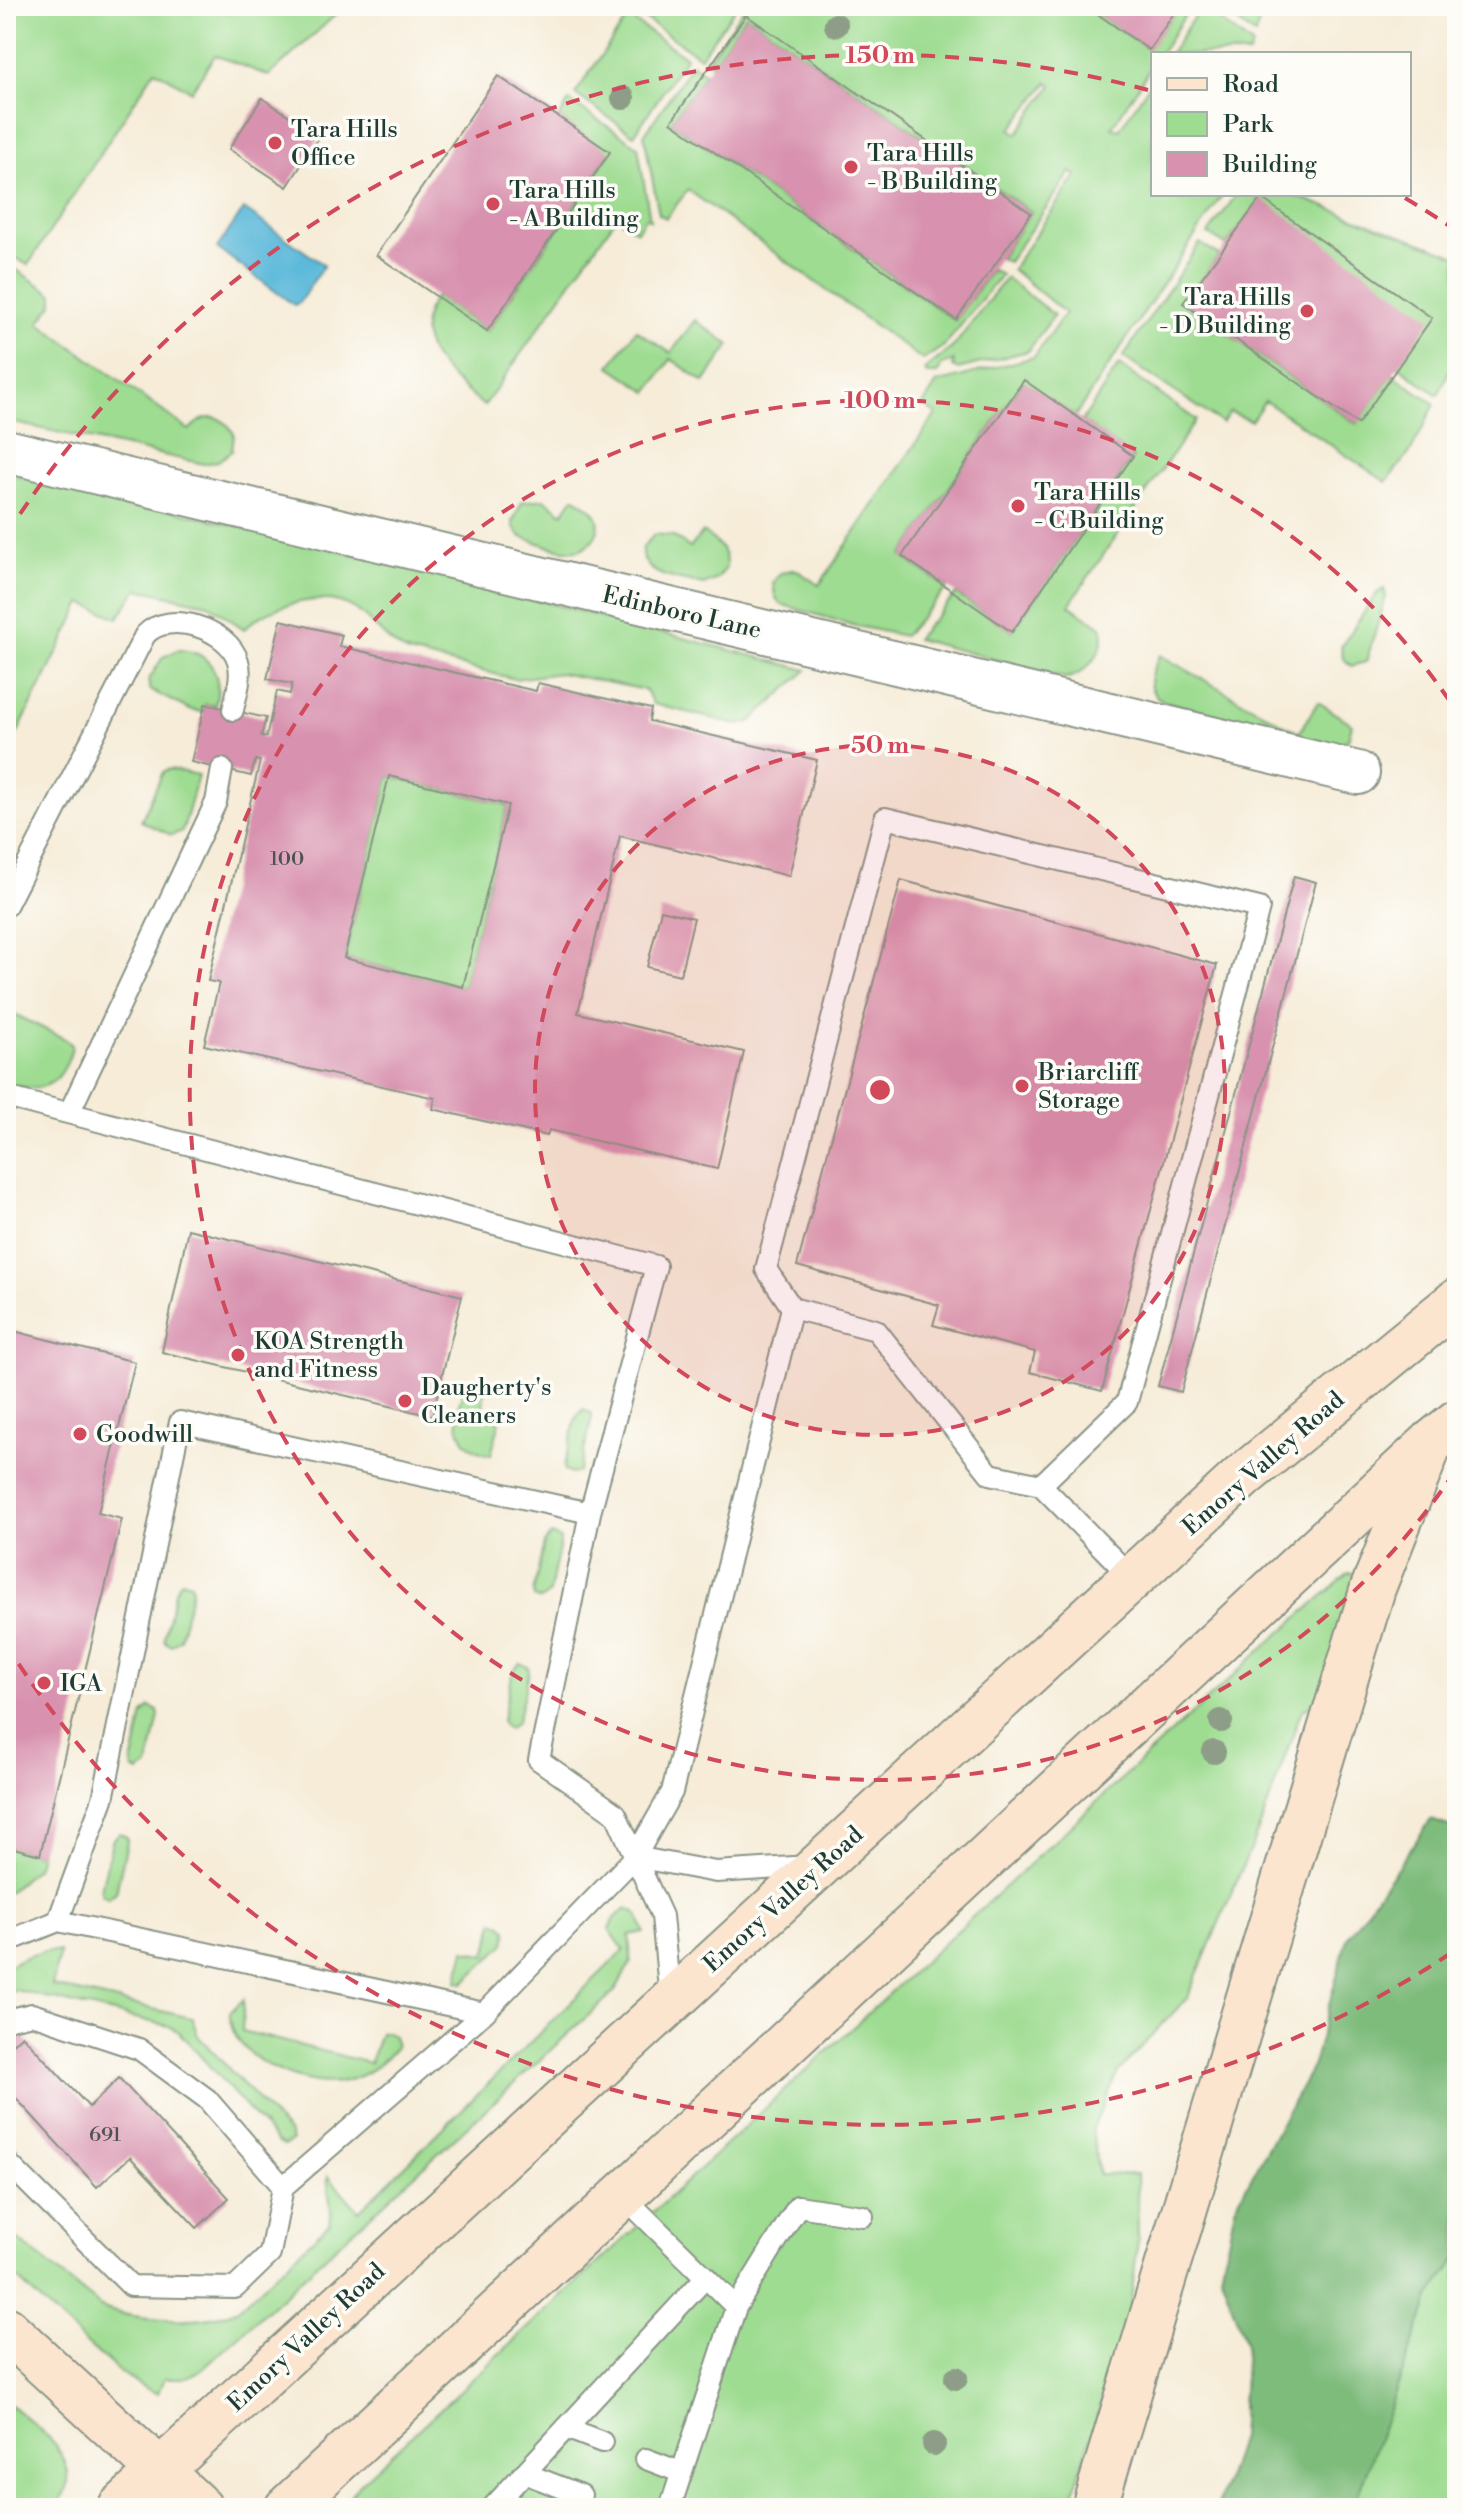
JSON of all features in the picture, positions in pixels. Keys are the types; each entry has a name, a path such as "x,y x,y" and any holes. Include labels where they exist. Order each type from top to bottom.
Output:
{"main road":[{"name":"Emory Valley Road","path":"120,2508 1243,1476 1457,1301"},
{"path":"287,2508 1444,1432"},
{"path":"1094,2508 1373,1588 1444,1432"},
{"path":"6,2329 200,2508"}],"street":[{"name":"Edinboro Lane","path":"6,451 1358,773"}],"lane":[{"path":"6,906 145,635 151,629 165,623 211,630 231,646 240,672 233,710"},
{"path":"69,1113 216,802 222,769"},
{"path":"1041,1485 1127,1402 1259,908 885,818 766,1269 792,1308 876,1330 990,1474 1041,1485 1132,1578"},
{"path":"6,1097 656,1266 590,1513 539,1760 616,1814 662,1916 670,2002"},
{"path":"6,2161 131,2286 235,2288 270,2254 283,2187 484,2013 635,1857 672,1792 792,1308"},
{"path":"58,1921 103,1799 180,1422 590,1513"},
{"path":"635,1857 716,1872 820,1865"},
{"path":"6,1942 58,1921 484,2013"},
{"path":"6,2020 32,2014 139,2049 207,2099 283,2187"},
{"path":"623,2196 736,2307"},
{"path":"670,2508 736,2307 798,2206 863,2216"},
{"path":"492,2508 706,2277"},
{"path":"566,2428 602,2442"},
{"path":"646,2459 680,2472"},
{"path":"524,2473 581,2495"}],"green space":[{"path":"6,6 220,6 229,12 233,6 345,6 269,76 215,55 191,91 155,70 28,265 6,253"},
{"path":"634,6 737,6 700,57 631,9"},
{"path":"745,6 1086,6 1148,49 1179,6 1191,6 1161,52 1151,52 1151,67 1112,127 1119,130 1151,82 1151,196 1222,196 1075,416 1023,381 902,556 947,588 904,636 780,604 773,582 781,573 795,569 819,585 936,414 923,405 937,383 1034,357 1065,313 1012,269 1076,176 1071,172 1008,262 1000,258 1031,212 746,15 712,64 707,61","holes":["1048,82 1052,85 1017,134 1011,129"]},
{"path":"1201,6 1252,45 1250,52 1171,52"},
{"path":"1218,6 1265,6 1255,35 1252,33"},
{"path":"628,17 686,57 634,135 575,94"},
{"path":"692,64 705,74 671,122 955,320 992,270 1001,275 945,345 923,360 688,190 666,218 659,214 644,135"},
{"path":"569,101 638,146 650,220 646,217 637,231 616,218 484,406 434,358 424,329 427,313 436,296 487,331 610,153 559,118"},
{"path":"1236,196 1296,196 1457,256 1457,354 1438,395 1398,366 1261,199 1226,245 1208,234"},
{"path":"1200,243 1219,255 1184,303 1357,424 1392,374 1435,404 1411,451 1386,482 1265,401 1251,421 1230,412 1222,423 1123,357"},
{"path":"6,263 53,294 53,304 39,323 189,430 207,418 224,422 234,434 232,451 218,461 204,464 6,421"},
{"path":"1006,278 1054,315 1028,351 958,369 953,367 954,361 942,365 937,374 927,374 927,368 954,346"},
{"path":"695,320 730,345 704,382 671,359 648,392 610,366 636,330 671,353"},
{"path":"1119,365 1196,420 1069,605 1101,627 1102,643 1094,659 1081,672 1066,678 916,639 956,594 1012,631 1133,457 1082,421"},
{"path":"6,474 42,479 413,568 807,670 750,722 739,725 653,704 646,690 560,673 515,679 409,653 394,644 355,609 343,603 328,600 297,602 267,613 244,629 208,604 137,589 118,618 82,603 6,756"},
{"path":"574,497 594,512 598,524 596,536 582,548 563,550 548,546 521,537 514,528 513,521 522,502 544,499 563,513"},
{"path":"703,532 725,555 726,568 717,579 704,585 674,579 654,571 648,565 643,547 655,534 673,536 690,548"},
{"path":"1384,589 1386,597 1366,662 1351,666 1343,658 1341,647 1377,593"},
{"path":"178,650 199,655 212,668 217,685 215,706 205,704 203,712 190,710 150,690 148,681 163,657"},
{"path":"1160,655 1299,733 1318,702 1352,724 1348,740 1334,745 1163,701 1150,686 1151,674"},
{"path":"170,769 198,775 184,827 181,832 171,835 141,821 163,772"},
{"path":"389,776 508,805 463,987 344,958"},
{"path":"6,1010 72,1045 65,1067 52,1082 38,1087 6,1085"},
{"path":"478,1380 484,1392 481,1415 500,1421 491,1455 469,1445 459,1428 462,1394 467,1382"},
{"path":"583,1409 591,1413 592,1418 580,1468 572,1474 565,1471 564,1466 576,1417"},
{"path":"551,1535 560,1539 560,1544 549,1594 540,1600 533,1593 544,1543"},
{"path":"1349,1573 1357,1576 1320,1697 1301,1712 1262,1821 1187,1998 1118,2072 1092,2130 1099,2175 1137,2174 1138,2239 1130,2309 1069,2508 341,2508 359,2484 1262,1649"},
{"path":"182,1580 191,1583 192,1589 180,1639 171,1645 165,1642 164,1637 176,1588"},
{"path":"520,1663 528,1667 529,1673 517,1722 509,1729 502,1721 513,1671"},
{"path":"150,1707 158,1711 159,1716 148,1766 139,1772 133,1769 132,1764 143,1714"},
{"path":"1431,1820 1457,1829 1457,2258 1430,2297 1353,2508 1217,2508 1240,2437 1246,2345 1221,2275 1235,2207 1313,2065 1347,1938"},
{"path":"119,1833 127,1837 127,1842 116,1892 108,1898 102,1895 101,1890 112,1841"},
{"path":"6,1846 40,1855 36,1868 6,1894"},
{"path":"627,1908 638,1914 644,1932 629,1935 631,1962 615,1991 203,2369 186,2378 164,2378 158,2393 143,2387 103,2358 6,2268 6,2230 101,2307 115,2312 150,2318 189,2319 238,2309 330,2223 328,2176 359,2211 624,1950 609,1929 614,1918"},
{"path":"494,1922 502,1924 507,1930 505,1944 463,1983 457,1981 465,1950 486,1955"},
{"path":"60,1951 52,1986 192,2018 198,2036 289,2133 292,2141 284,2146 278,2143 179,2032 169,2026 15,1990 6,1996 6,1968 31,1955"},
{"path":"244,1999 242,2031 370,2063 380,2033 388,2032 393,2036 396,2047 374,2068 345,2081 329,2083 291,2076 272,2068 241,2044 232,2029 230,2012"},
{"path":"1457,2258 1457,2508 1353,2508 1430,2297"},
{"path":"6,2401 50,2440 66,2464 66,2492 55,2508 6,2508"}],"water":[{"path":"244,209 324,265 299,303 294,305 217,248"}],"building":[{"path":"1086,6 1179,6 1149,50"},
{"name":"Tara Hills - B Building","path":"746,15 1031,213 956,320 671,122"},
{"name":"Tara Hills - A Building","path":"498,76 610,152 487,331 376,255"},
{"name":"Tara Hills Office","path":"262,98 320,136 287,187 229,149"},
{"name":"Tara Hills - D Building","path":"1261,198 1432,318 1358,424 1183,303"},
{"name":"Tara Hills - C Building","path":"1024,380 1133,456 1012,632 902,556"},
{"path":"281,620 342,635 339,646 536,691 538,683 651,709 649,721 817,760 789,876 620,836 578,1013 744,1052 717,1169 549,1130 547,1136 433,1109 435,1098 204,1045 219,983 208,981 260,761 255,760 251,776 191,762 205,704 266,718 261,736 266,737 277,691 290,694 292,684 267,679","holes":["389,776 508,805 463,987 344,958"]},
{"path":"1294,876 1316,882 1181,1392 1158,1386"},
{"path":"901,880 1217,965 1102,1391 1030,1372 1035,1352 933,1325 939,1305 797,1266"},
{"path":"661,910 694,918 680,975 647,967"},
{"path":"188,1229 462,1296 432,1416 162,1352"},
{"name":"IGA","path":"6,1329 135,1362 98,1513 122,1519 40,1855 6,1846"},
{"path":"22,2035 89,2107 119,2078 229,2198 197,2228 130,2157 97,2187 6,2087 6,2050"}],"place":[{"name":"Tara Hills Office","path":"275,143"},
{"name":"Tara Hills - B Building","path":"851,167"},
{"name":"Tara Hills - A Building","path":"493,204"},
{"name":"Tara Hills - D Building","path":"1307,311"},
{"name":"Tara Hills - C Building","path":"1018,506"},
{"name":"Briarcliff Storage","path":"1022,1086"},
{"name":"KOA Strength and Fitness","path":"238,1355"},
{"name":"Daugherty's Cleaners","path":"405,1401"},
{"name":"Goodwill","path":"80,1434"},
{"name":"IGA","path":"44,1683"}]}
